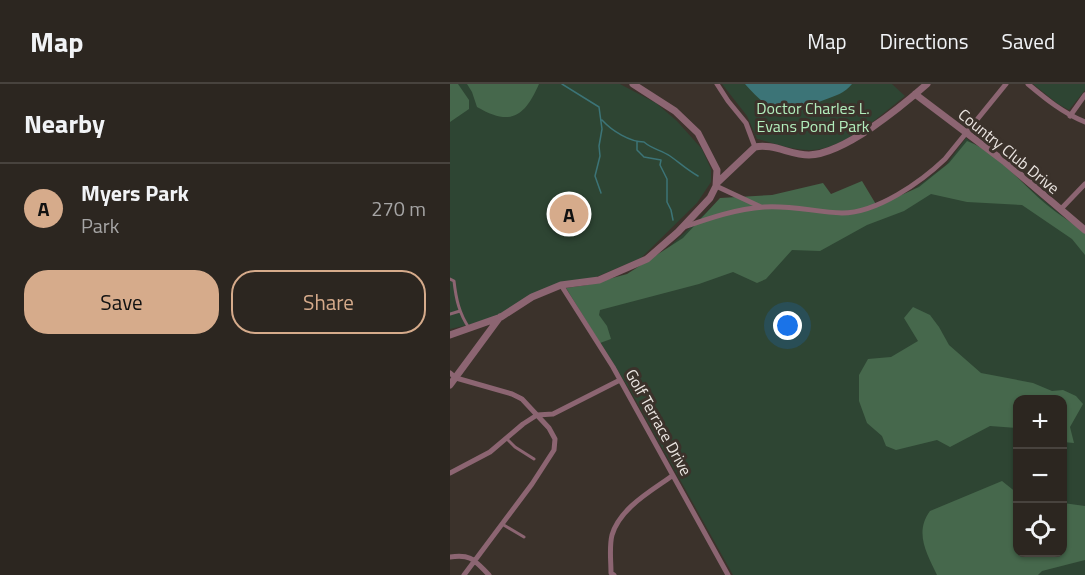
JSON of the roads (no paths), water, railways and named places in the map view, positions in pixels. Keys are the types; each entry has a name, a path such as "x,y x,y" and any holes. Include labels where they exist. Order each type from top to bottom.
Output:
{"street":[{"path":"633,84 675,111 692,126 713,160 717,170 716,184"},
{"path":"717,84 746,123 754,147"},
{"path":"450,335 501,317 532,297 561,285 599,280 647,259 700,210 716,184 754,147 763,146 807,155 828,153 854,139 927,84"},
{"path":"684,226 723,214 761,207 843,213 878,205 917,182 935,168 1006,84"},
{"path":"1028,84 1070,116 1085,122"},
{"name":"Country Club Drive","path":"915,94 1005,162 1085,230"},
{"path":"1070,116 1085,95"},
{"path":"716,184 761,207"},
{"path":"1061,209 1085,184"},
{"name":"Golf Terrace Drive","path":"561,285 620,380 728,575"},
{"path":"450,386 453,376 501,317"},
{"path":"453,376 522,399 553,434 554,450 532,484 464,575"},
{"path":"450,473 482,457 537,415 553,414 620,380"},
{"path":"612,574 612,538 617,523 641,499 672,476"},
{"path":"450,557 465,555 489,575"}],"lane":[{"path":"450,279 454,281 460,311 470,329"},
{"path":"450,314 460,311"},
{"path":"506,438 515,447 534,459"},
{"path":"502,524 524,537"}],"water":[{"path":"745,84 852,84 836,96 811,105 781,110 764,103"}],"waterway":[{"path":"562,84 599,107 602,129 600,156 595,176 601,193"},
{"path":"602,120 622,135 644,142 667,154 698,176"},
{"path":"637,142 637,150 644,157 661,160 660,165 667,179 667,202 673,220"}],"place":[{"name":"Myers Park","path":"569,214"}],"park label":[{"name":"Doctor Charles L. Evans Pond Park","path":"813,117"}]}
